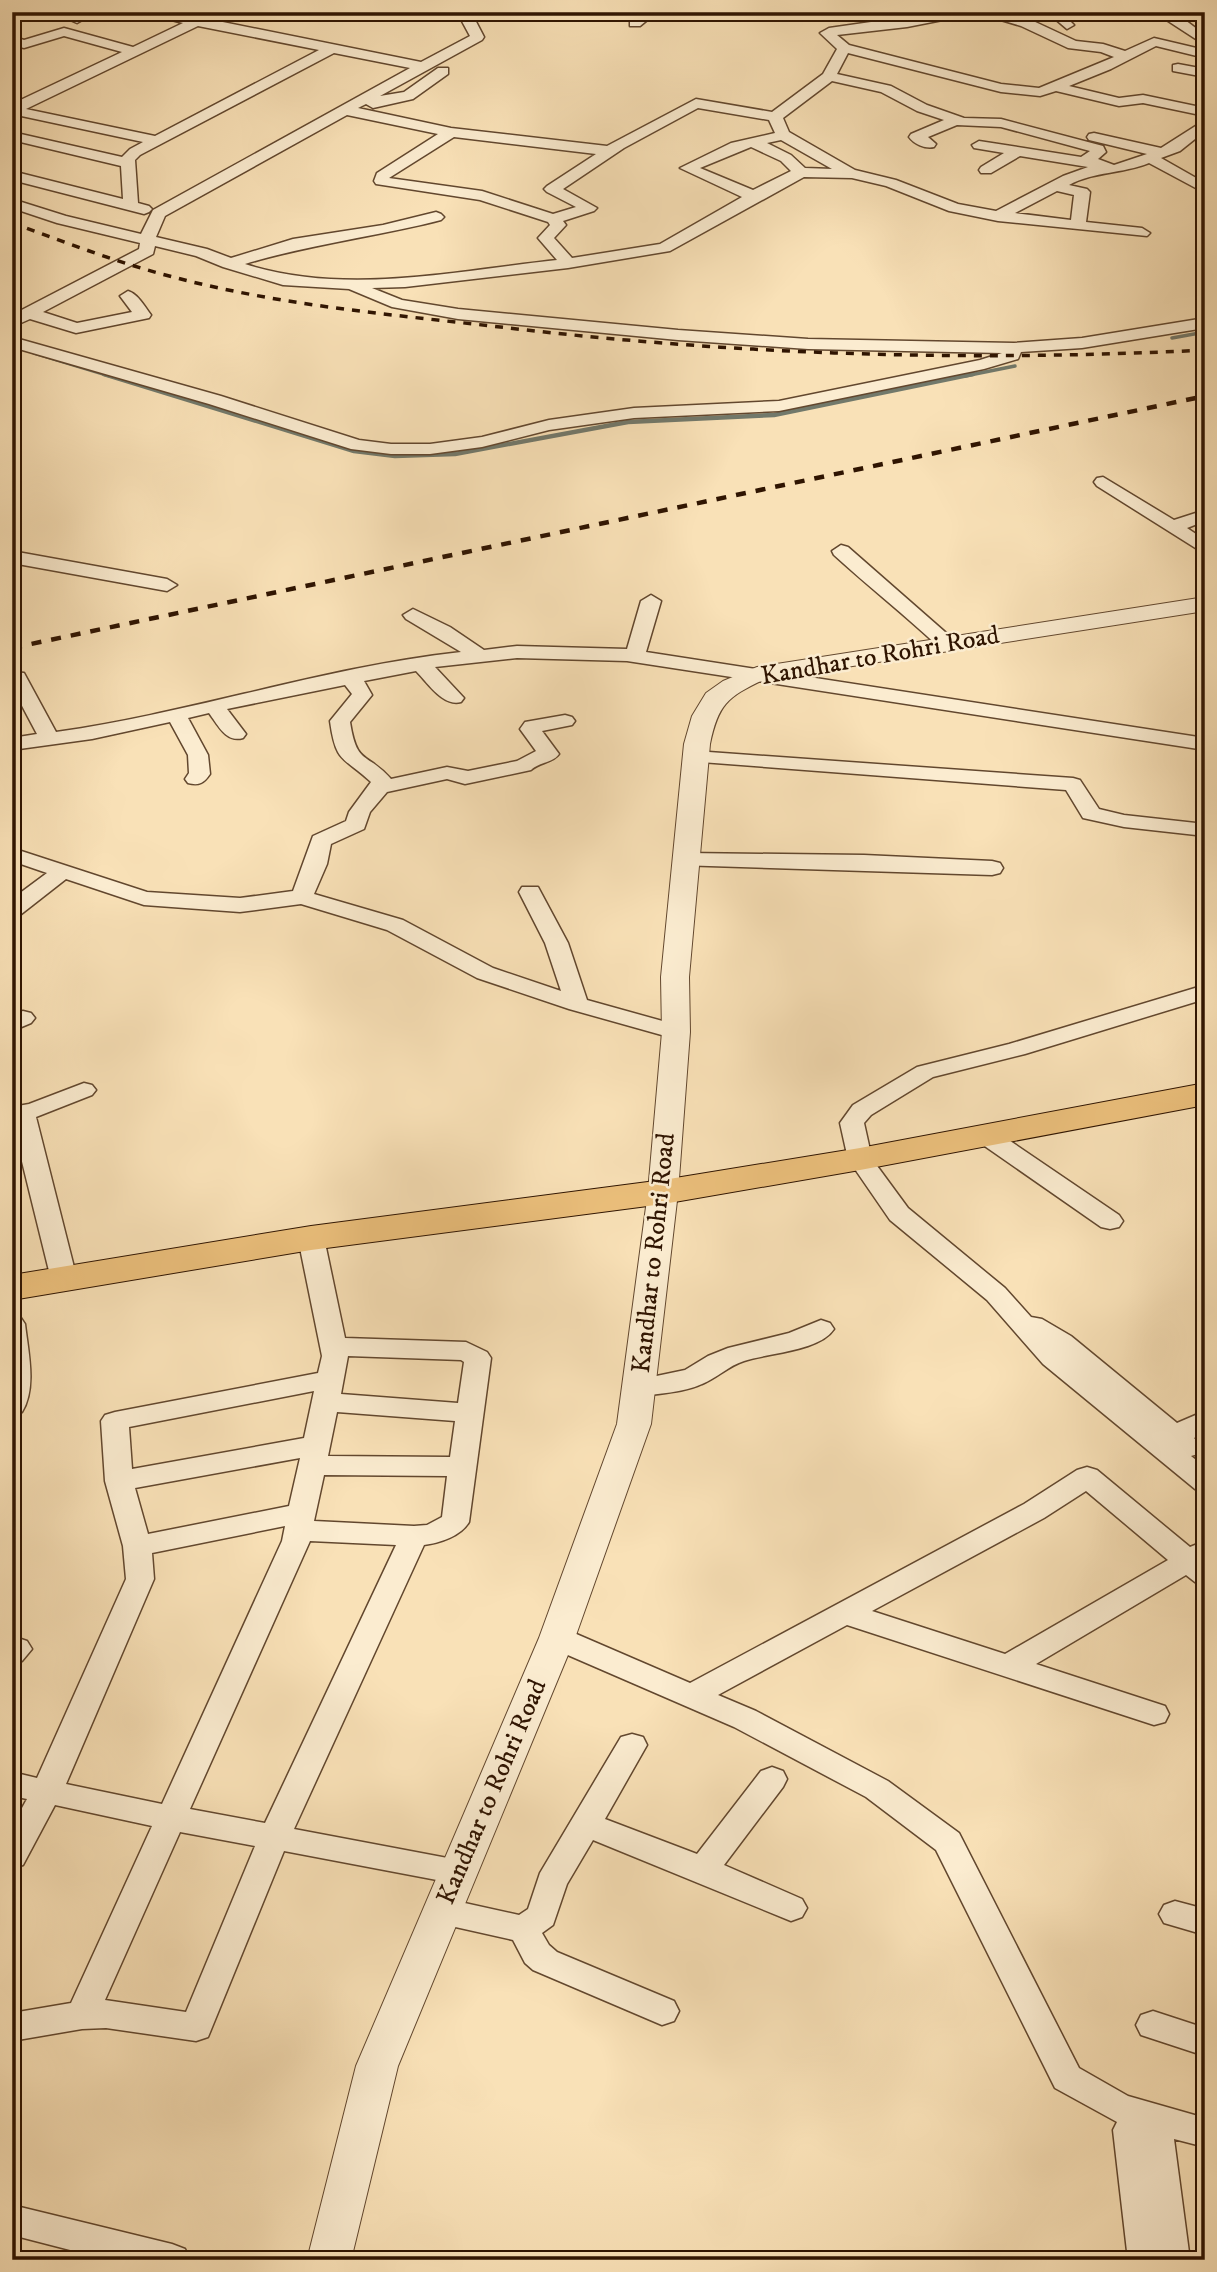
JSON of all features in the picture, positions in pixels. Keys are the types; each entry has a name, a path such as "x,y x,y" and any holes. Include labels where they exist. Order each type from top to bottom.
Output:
{"main road":[{"path":"12,1288 311,1238 663,1192 860,1159 1205,1094"}],"street":[{"path":"58,12 77,19"},
{"path":"147,12 426,66"},
{"path":"156,140 12,110 215,12"},
{"path":"12,322 147,251 158,213 351,111 477,37 464,12"},
{"path":"635,23 651,12"},
{"path":"963,12 907,23 827,33 844,48 1002,88 1040,92 1154,42 1205,54"},
{"path":"980,12 1026,23 1073,45 1103,48 1126,56"},
{"path":"1053,12 1067,25"},
{"path":"1188,12 1170,16 1205,41"},
{"path":"12,40 24,44 64,32 134,51"},
{"path":"553,219 589,208 552,189 610,151 696,103 775,117 829,76 844,48"},
{"path":"131,205 128,159 135,152 332,49"},
{"path":"1178,68 1205,73"},
{"path":"829,76 887,89 922,108 970,124 1007,125 1098,149 1099,152 1087,160 1096,165"},
{"path":"1053,86 1119,102 1143,99 1205,112"},
{"path":"351,111 451,132 610,151"},
{"path":"775,117 782,135 852,174"},
{"path":"929,144 916,137 957,120"},
{"path":"986,170 1015,153 1026,151 1114,170 1175,148 1205,124"},
{"path":"451,132 382,176 381,181 482,196 553,219 558,225 546,238 568,264"},
{"path":"754,196 687,168 736,146 782,135"},
{"path":"12,136 128,163"},
{"path":"1094,136 1156,156 1205,189"},
{"path":"752,142 784,157 801,172"},
{"path":"979,145 1015,153"},
{"path":"784,157 810,150"},
{"path":"998,216 1096,165"},
{"path":"12,203 62,220 201,252 229,264 284,280 345,284 405,282 568,264 664,248 801,172 852,174 891,183 954,208 998,216 1142,233"},
{"path":"12,174 158,213"},
{"path":"1055,186 1082,192 1078,225"},
{"path":"391,198 425,188"},
{"path":"229,264 293,244 383,230 436,217"},
{"path":"345,284 398,304 458,314 788,343 1014,348 1082,343 1205,323"},
{"path":"28,313 76,328 143,315 128,296"},
{"path":"12,342 357,445 430,450 482,442 549,425 634,413 779,406 984,365 1012,355 1014,348"},
{"path":"1103,482 1205,548"},
{"path":"1172,527 1205,515"},
{"path":"841,551 946,643"},
{"path":"12,557 167,585"},
{"path":"635,656 651,601"},
{"name":"Kandhar to Rohri Road","path":"329,2260 377,2066 556,1638 634,1424 663,1192 676,1032 675,977 695,757 703,712 724,689 757,674 1205,604"},
{"path":"413,615 480,656"},
{"path":"12,744 92,733 421,664 517,652 635,656 1205,744"},
{"path":"421,664 454,698"},
{"path":"17,677 50,738"},
{"path":"351,678 362,695 340,721 342,741 353,762 382,781 381,788"},
{"path":"214,706 236,734"},
{"path":"176,714 198,755 201,774 195,779"},
{"path":"302,897 316,864 321,841 356,824 361,809 381,788 447,773 456,773 465,778 524,766 529,761 549,754 530,729 532,726 565,721"},
{"path":"695,757 1073,784 1091,813 1124,821 1205,830"},
{"path":"12,854 144,898 240,905 302,897 395,925 485,973 577,1004 676,1032"},
{"path":"686,860 864,862 992,868"},
{"path":"12,910 65,870"},
{"path":"530,892 537,913 545,921 561,951 577,1004"},
{"path":"1205,992 1017,1049 925,1072 862,1110 852,1123 860,1159 899,1214 996,1294 1052,1357 1167,1440 1205,1461"},
{"path":"64,1279 18,1114 84,1090"},
{"path":"985,1135 1110,1221"},
{"path":"82,2015 172,1818 301,1522 335,1356 311,1238"},
{"path":"12,1324 17,1378 12,1406"},
{"path":"638,1388 693,1378 737,1354 797,1340 821,1329"},
{"path":"137,1546 301,1522 414,1536 445,1530 455,1522 478,1358 466,1351 334,1346"},
{"path":"12,1856 47,1791 140,1579 137,1546 119,1481 115,1421 329,1391 470,1413"},
{"path":"1167,1440 1205,1420"},
{"path":"1167,1440 1205,1482"},
{"path":"119,1481 316,1455 463,1467"},
{"path":"691,1696 1034,1511 1087,1477 1199,1562 1011,1665"},
{"path":"12,2027 82,2015 106,2014 196,2027 274,1837 414,1536"},
{"path":"845,1612 1154,1714"},
{"path":"556,1638 745,1719 877,1789 948,1842 1068,2078 1118,2108 1205,2133"},
{"path":"12,1647 16,1649 12,1653"},
{"path":"442,1910 524,1929 542,1916 551,1882 632,1745"},
{"path":"703,1870 772,1779"},
{"path":"12,1784 172,1818 458,1872"},
{"path":"586,1824 791,1908"},
{"path":"524,1929 537,1954 545,1961 662,2011"},
{"path":"1153,2025 1205,2042"},
{"path":"1146,2260 1130,2130 1156,2132 1172,2260"},
{"path":"12,2221 172,2260"}],"waterway":[{"path":"1172,338 1205,332"},
{"path":"34,353 110,376"},
{"path":"965,376 1015,366"},
{"path":"104,374 354,451 395,456 455,454 628,422 774,415 973,374"}],"railway":[{"path":"12,223 132,265 214,287 340,308 509,328 682,345 856,354 1118,354 1205,350"},
{"path":"12,648 1205,396"}]}
